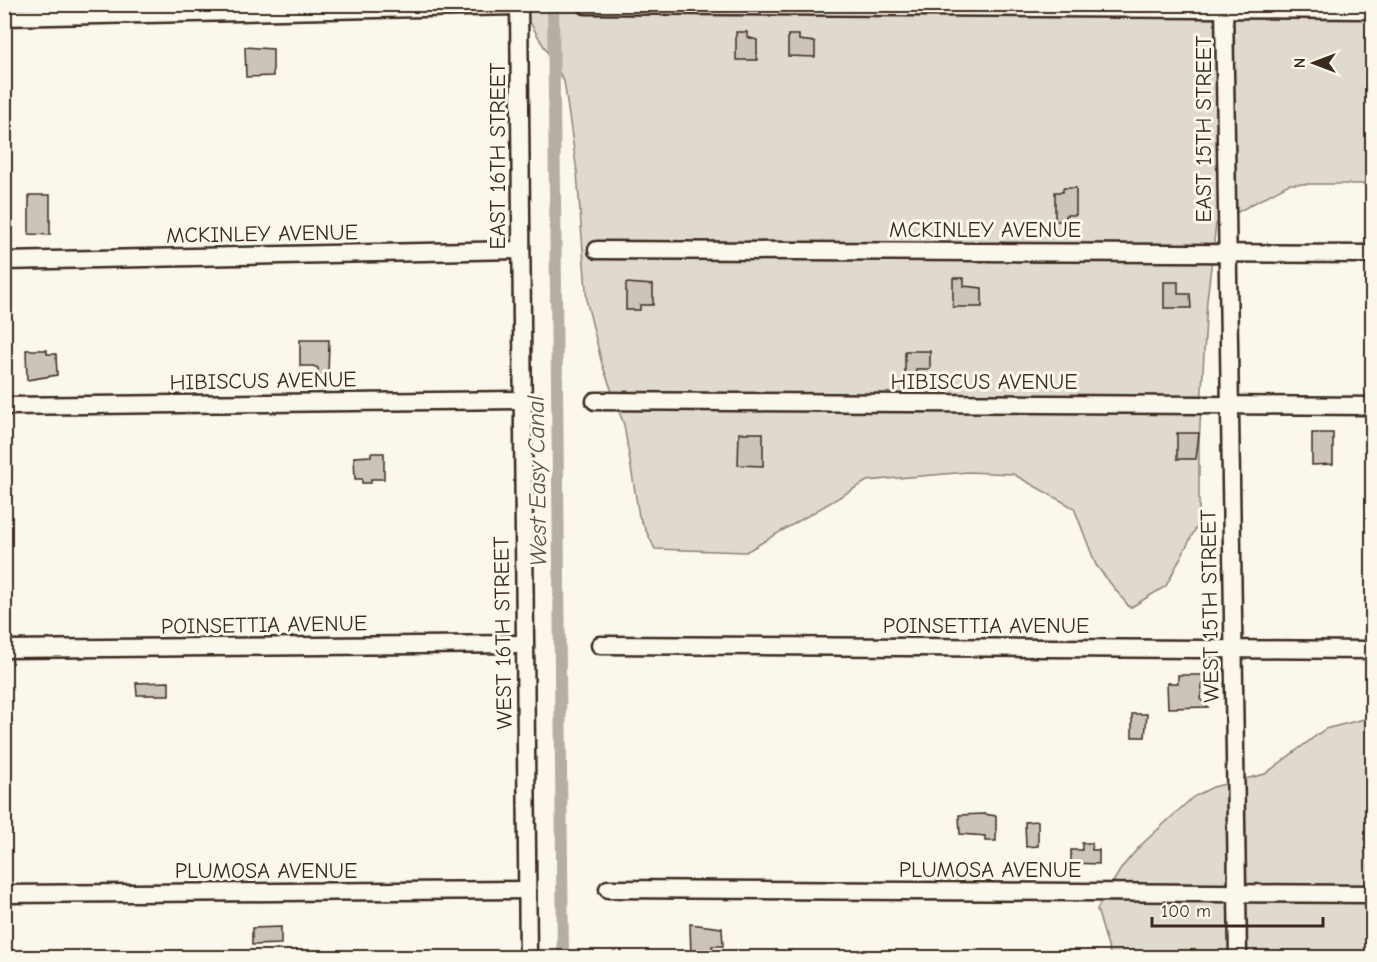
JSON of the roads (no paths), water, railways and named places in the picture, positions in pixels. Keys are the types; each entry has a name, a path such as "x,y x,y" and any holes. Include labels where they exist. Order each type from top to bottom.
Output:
{"street":[{"path":"4,17 519,5"},
{"name":"EAST 16TH STREET","path":"519,5 521,308"},
{"path":"586,5 1224,7 1372,10"},
{"name":"EAST 15TH STREET","path":"1224,7 1226,253"},
{"name":"MCKINLEY AVENUE","path":"4,261 519,250"},
{"name":"MCKINLEY AVENUE","path":"597,250 1372,254"},
{"name":"WEST 15TH STREET","path":"1226,253 1238,957"},
{"name":"WEST 16TH STREET","path":"521,308 528,957"},
{"name":"HIBISCUS AVENUE","path":"4,406 521,400"},
{"name":"HIBISCUS AVENUE","path":"595,400 1372,406"},
{"name":"POINSETTIA AVENUE","path":"4,649 524,644"},
{"name":"POINSETTIA AVENUE","path":"600,645 1372,650"},
{"name":"PLUMOSA AVENUE","path":"608,889 1372,894"},
{"name":"PLUMOSA AVENUE","path":"4,894 527,890"}],"waterway":[{"name":"West Easy Canal","path":"553,4 563,958"}]}
